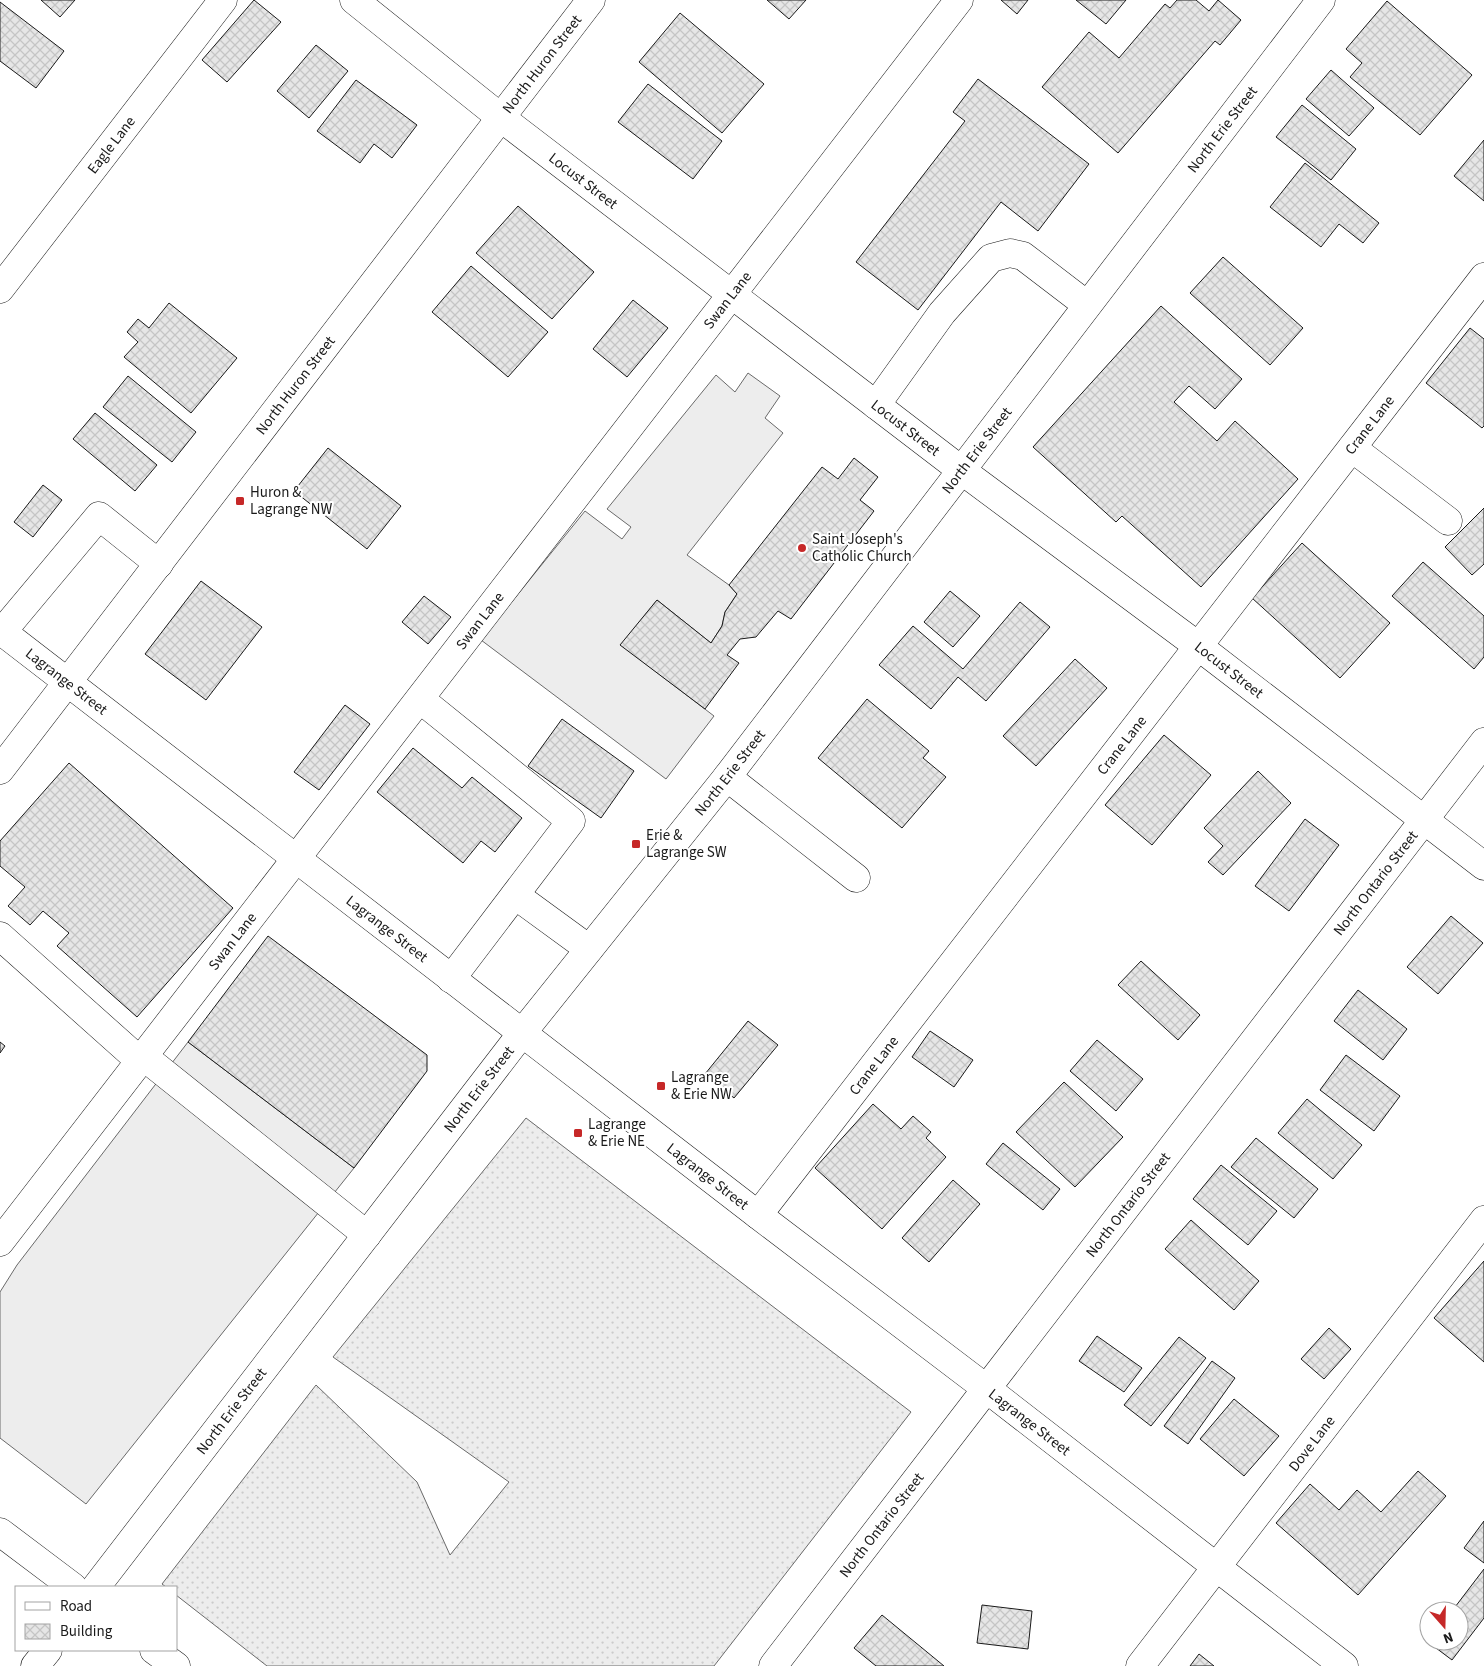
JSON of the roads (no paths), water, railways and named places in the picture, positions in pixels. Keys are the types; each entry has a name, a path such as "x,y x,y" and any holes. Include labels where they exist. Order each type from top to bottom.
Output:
{"street":[{"name":"Eagle Lane","path":"0,289 223,0"},
{"name":"Locust Street","path":"354,0 500,117 961,470 1198,646 1484,866"},
{"name":"North Huron Street","path":"0,770 591,0"},
{"name":"Swan Lane","path":"0,1242 959,0"},
{"name":"North Erie Street","path":"97,1586 522,1033 727,776 1321,0"},
{"path":"876,405 942,313 991,258 1010,253 1023,256 1087,305"},
{"name":"Crane Lane","path":"758,1215 1484,277"},
{"path":"1352,448 1448,521"},
{"path":"1,631 99,516 158,564"},
{"name":"Lagrange Street","path":"1,631 1344,1666"},
{"path":"420,699 571,821 451,979"},
{"name":"North Ontario Street","path":"772,1666 1484,742"},
{"path":"727,776 856,878"},
{"path":"515,895 589,949"},
{"path":"0,936 141,1059 366,1235"},
{"name":"Dove Lane","path":"1140,1666 1484,1220"},
{"path":"0,1532 72,1586"},
{"path":"36,1666 47,1651"},
{"path":"155,1651 176,1666"}],"place":[{"name":"Huron & Lagrange NW","path":"240,501"},
{"name":"Saint Joseph's Catholic Church","path":"802,548"},
{"name":"Erie & Lagrange SW","path":"636,844"},
{"name":"Lagrange & Erie NW","path":"661,1086"},
{"name":"Lagrange & Erie NE","path":"578,1133"}]}
